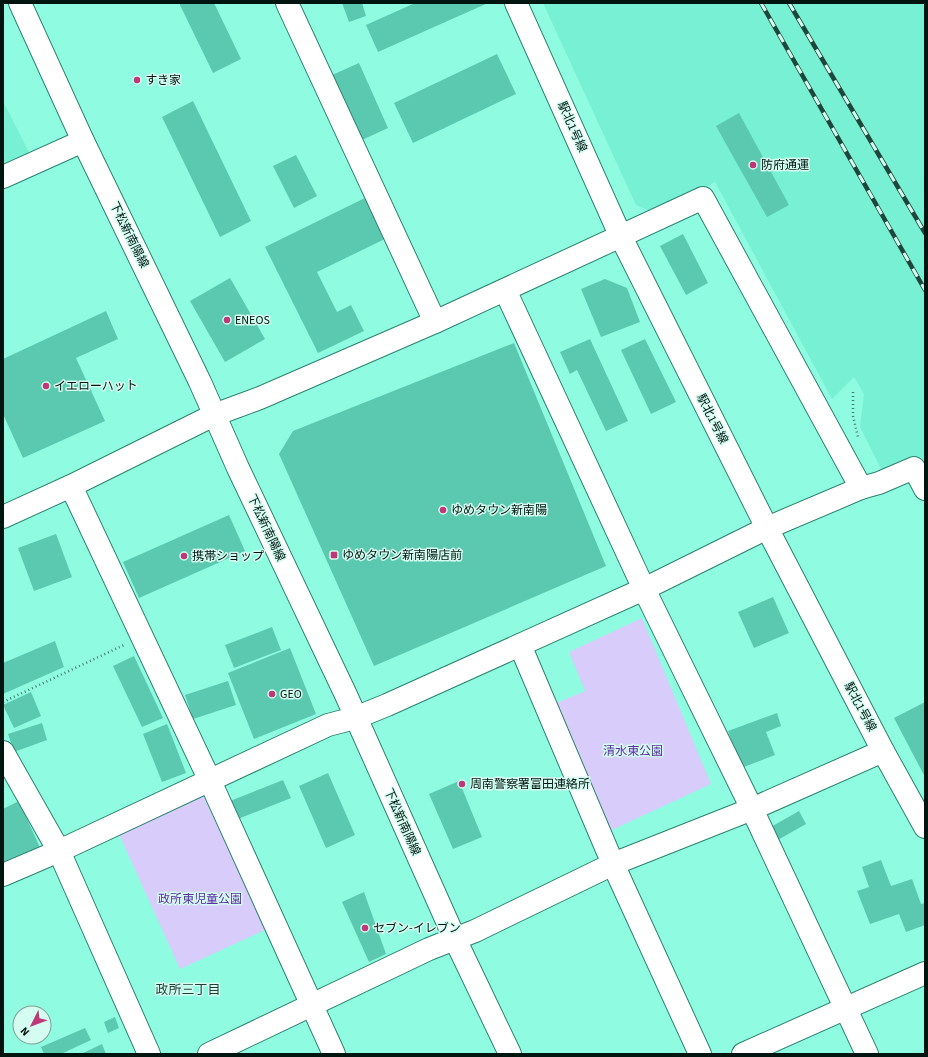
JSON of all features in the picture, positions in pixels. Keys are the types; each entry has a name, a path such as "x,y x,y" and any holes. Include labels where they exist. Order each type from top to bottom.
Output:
{"street":[{"name":"下松新南陽線","path":"20,3 83,141 200,382 241,475 355,718 455,939 510,1054"},
{"path":"287,3 435,322"},
{"name":"駅北1号線","path":"516,3 621,237 767,528 883,751 922,814"},
{"path":"3,177 83,141"},
{"path":"3,517 71,486 214,415 260,398 435,322 703,198 861,488"},
{"path":"504,290 644,589 752,809 847,1008 867,1054"},
{"path":"3,875 59,851 328,725 355,718 644,589 767,528 861,488 879,483 914,468 925,489"},
{"path":"71,486 210,780 334,1054"},
{"path":"520,644 613,864 700,1054"},
{"path":"209,1054 429,948 475,931 613,864 752,809 883,751"},
{"path":"3,752 59,851 149,1054"},
{"path":"743,1054 925,973"}],"path":[{"path":"853,392 853,416 861,443"},
{"path":"3,702 142,636"}],"shaded area":[{"path":"543,3 925,3 925,463 921,457 884,475 860,427 864,394 854,377 832,399 715,182 658,214 636,205"},
{"path":"3,101 37,168 3,183"}],"green space":[{"name":"清水東公園","path":"642,618 711,784 603,834 549,706 585,691 569,652"},
{"name":"政所東児童公園","path":"201,791 267,929 180,969 117,830"}],"building":[{"path":"179,3 214,3 241,59 213,73"},
{"path":"342,3 362,3 366,16 349,22"},
{"path":"415,3 488,3 378,52 366,25"},
{"path":"497,54 516,94 413,143 394,103"},
{"path":"359,63 388,128 362,140 332,75"},
{"path":"193,101 251,221 220,237 162,117"},
{"name":"防府通運","path":"739,113 789,205 767,217 716,126"},
{"path":"296,155 317,196 294,208 273,166"},
{"path":"369,196 389,237 317,272 337,312 351,305 364,331 318,353 265,247"},
{"path":"683,234 708,283 686,295 660,246"},
{"name":"ENEOS","path":"230,278 265,339 225,362 190,301"},
{"path":"605,279 627,288 640,322 601,337 581,289"},
{"name":"イエローハット","path":"106,311 118,339 76,358 105,421 23,458 3,414 3,359"},
{"path":"590,339 628,421 606,431 577,370 570,374 560,352"},
{"path":"645,339 676,402 651,414 621,350"},
{"name":"ゆめタウン新南陽","path":"514,343 606,566 374,666 279,454 293,431"},
{"name":"携帯ショップ","path":"229,515 245,551 139,598 123,562"},
{"path":"56,534 72,577 34,591 18,548"},
{"path":"773,597 789,633 754,648 738,612"},
{"path":"272,627 281,650 234,668 225,645"},
{"path":"55,641 64,667 3,694 3,663"},
{"name":"GEO","path":"290,648 316,714 254,739 228,673"},
{"path":"134,656 163,718 142,727 113,666"},
{"path":"228,681 236,705 193,719 185,695"},
{"path":"31,692 41,716 14,728 3,705"},
{"path":"925,702 925,777 894,718"},
{"path":"777,713 781,726 766,732 775,755 741,768 728,731"},
{"path":"42,723 47,740 14,752 8,734"},
{"path":"167,724 186,773 162,782 143,734"},
{"path":"328,773 355,835 326,848 299,786"},
{"path":"283,780 291,798 238,819 230,801"},
{"path":"459,781 482,837 453,849 429,794"},
{"path":"19,801 41,850 3,869 3,809"},
{"path":"799,811 806,824 776,841 769,828"},
{"path":"881,860 891,886 912,879 921,904 925,903 925,925 906,932 899,914 870,924 857,891 869,887 862,867"},
{"name":"セブン-イレブン","path":"364,892 386,954 369,962 342,902"},
{"path":"115,1017 119,1028 108,1033 104,1022"},
{"path":"85,1028 91,1040 61,1054 44,1054 41,1047 52,1045 52,1042"},
{"path":"102,1044 106,1054 81,1054"}],"railway":[{"path":"761,3 925,290"},
{"path":"789,3 925,233"}],"place":[{"name":"すき家","path":"137,80"},
{"name":"防府通運","path":"753,165"},
{"name":"ENEOS","path":"227,320"},
{"name":"イエローハット","path":"46,386"},
{"name":"ゆめタウン新南陽","path":"443,510"},
{"name":"ゆめタウン新南陽店前","path":"334,555"},
{"name":"携帯ショップ","path":"184,556"},
{"name":"GEO","path":"272,694"},
{"name":"周南警察署富田連絡所","path":"462,784"},
{"name":"セブン-イレブン","path":"365,928"}],"district":[{"name":"政所三丁目","path":"188,990"}]}
